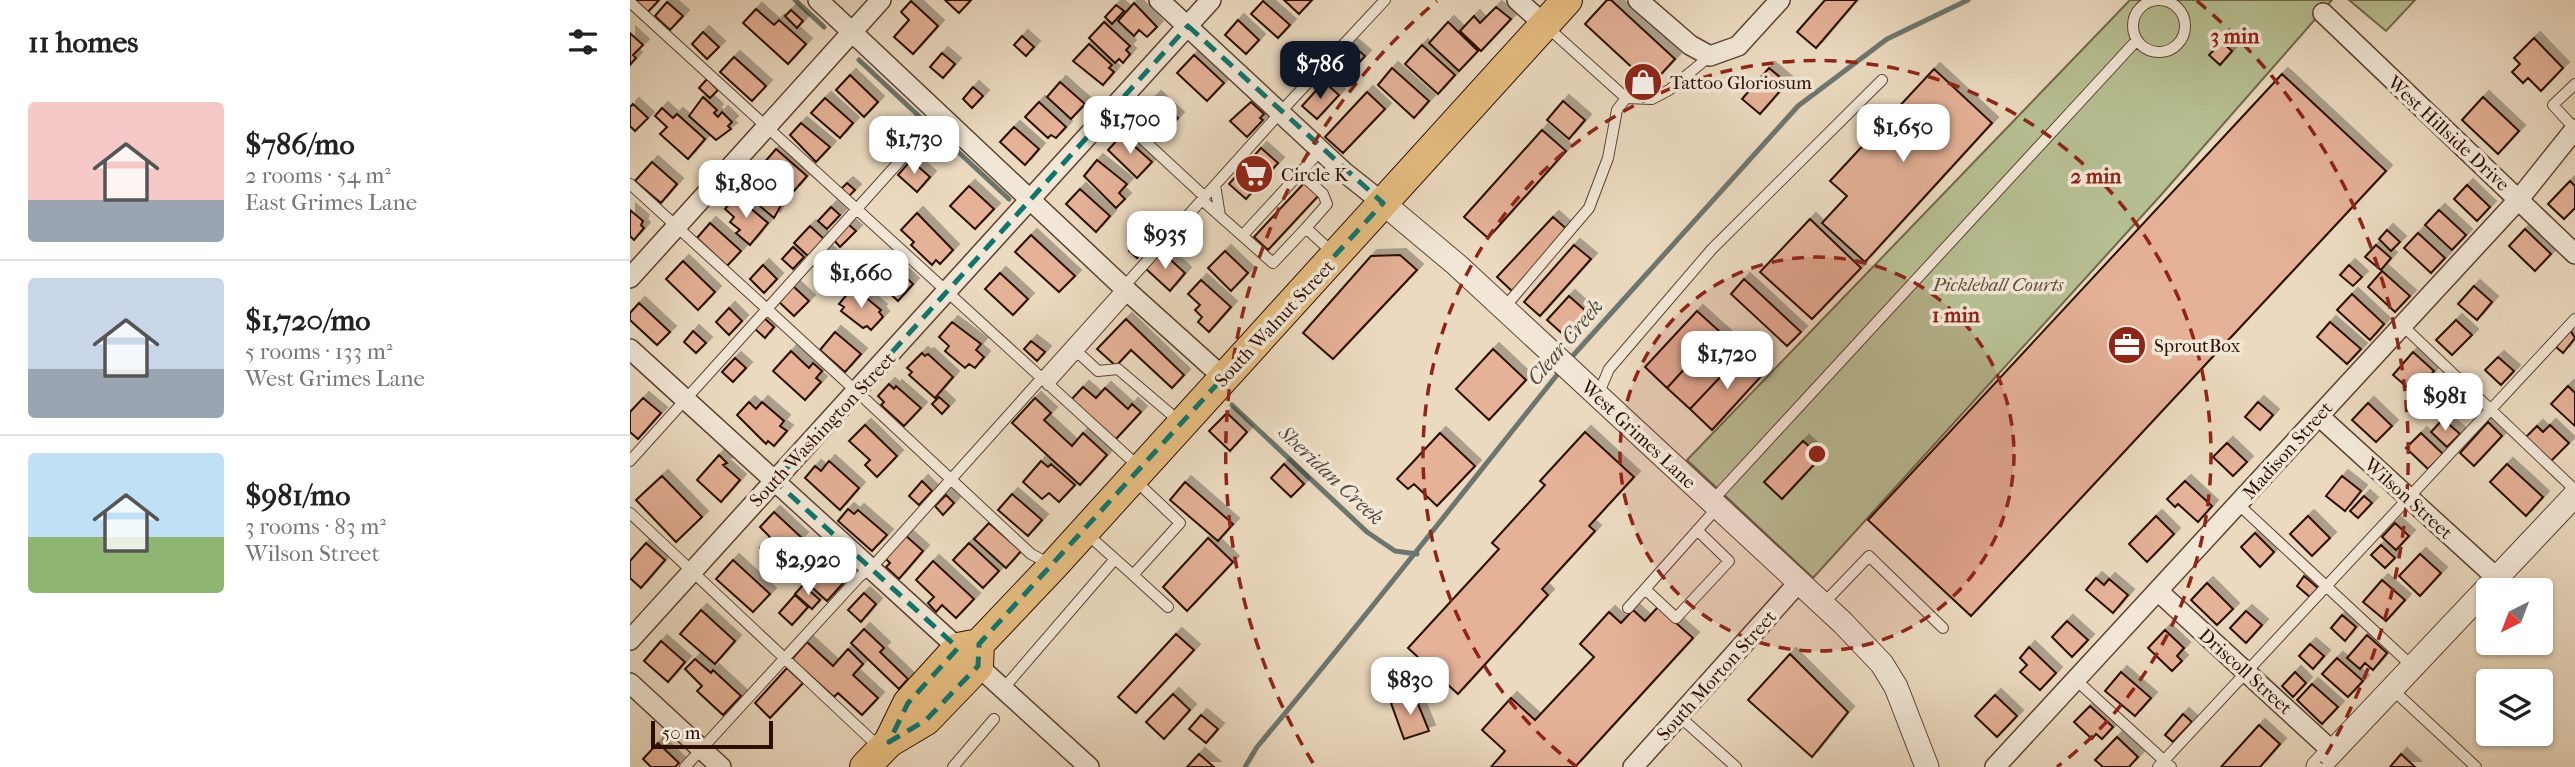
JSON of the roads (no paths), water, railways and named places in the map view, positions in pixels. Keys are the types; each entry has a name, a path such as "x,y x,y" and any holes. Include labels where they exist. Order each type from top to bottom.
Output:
{"main road":[{"name":"South Walnut Street","path":"874,759 926,720 971,653 1567,0"}],"street":[{"path":"818,0 1127,291 1224,378"},
{"path":"630,278 881,0"},
{"path":"1159,0 1280,113 1383,203"},
{"name":"South Washington Street","path":"630,640 775,481 861,396 948,293 1211,0"},
{"path":"1517,0 1545,25"},
{"path":"1638,0 1690,45 1710,56 1738,46 1780,0"},
{"name":"West Hillside Drive","path":"2323,13 2575,254"},
{"name":"Madison Street","path":"1995,767 2159,592 2400,324 2519,199 2575,129"},
{"name":"West Grimes Lane","path":"1383,203 1457,265 1823,604 1882,664 1896,687 1927,767"},
{"path":"630,349 870,568 971,653 1003,689 1089,767"},
{"name":"Wilson Street","path":"2319,416 2497,578"},
{"path":"2499,578 2575,492"},
{"name":"South Morton Street","path":"1633,767 1799,582"},
{"name":"Driscoll Street","path":"2159,592 2247,672 2325,759"},
{"path":"2325,759 2476,602"},
{"path":"630,683 721,767"}],"lane":[{"path":"685,767 949,479 1045,382 1127,291 1215,185 1385,0"},
{"path":"2155,0 2164,1 2179,9 2185,25 2180,42 2174,48 2158,53 2142,47 2136,41 2132,24 2140,8 2155,0"},
{"path":"630,2 1045,382 1137,474 1180,523 1133,575"},
{"path":"1545,25 1626,98 1652,99 1669,90 1710,56"},
{"path":"1628,608 1697,530 1714,505 2136,41"},
{"path":"1589,388 1609,369 1712,249 1882,80"},
{"path":"2575,83 2553,105 2575,129"},
{"path":"1504,309 1589,208 1608,158 1617,110 1626,98"},
{"path":"630,461 941,116"},
{"path":"1122,120 1220,216 1273,263 1327,204 1322,194 1300,173"},
{"path":"1243,235 1258,226 1290,192 1300,173 1321,150"},
{"path":"630,184 1031,554 1053,566"},
{"path":"1215,185 1220,216"},
{"path":"1307,207 1315,216"},
{"path":"1290,227 1302,231 1336,256"},
{"path":"1276,242 1285,250"},
{"path":"2076,680 2165,765 2247,672 2575,318"},
{"path":"2400,324 2575,492"},
{"path":"1074,349 1098,371 1118,369 1182,424"},
{"path":"2238,504 2414,667"},
{"path":"630,513 784,660 874,759"},
{"path":"1645,589 1676,618 1729,561 1697,530"},
{"path":"1084,532 1168,607"},
{"path":"1823,604 1869,556 1943,628"},
{"path":"1003,689 1115,559"},
{"path":"2392,688 2476,767"},
{"path":"1679,716 1736,767"},
{"path":"953,767 994,719"}],"waterway":[{"name":"Sheridan Creek","path":"795,0 824,27"},
{"name":"Clear Creek","path":"1569,360 1798,106 1887,39 1968,0"},
{"name":"Sheridan Creek","path":"859,60 921,118"},
{"name":"Sheridan Creek","path":"941,136 1009,199"},
{"name":"Clear Creek","path":"1245,767 1257,747 1561,370"},
{"name":"Sheridan Creek","path":"1232,405 1367,532 1395,551 1417,554"}],"place":[{"name":"Tattoo Gloriosum","path":"1643,82"},
{"name":"Circle K","path":"1254,174"},
{"name":"SproutBox","path":"2127,345"}],"park label":[{"name":"Pickleball Courts","path":"1998,284"}]}
